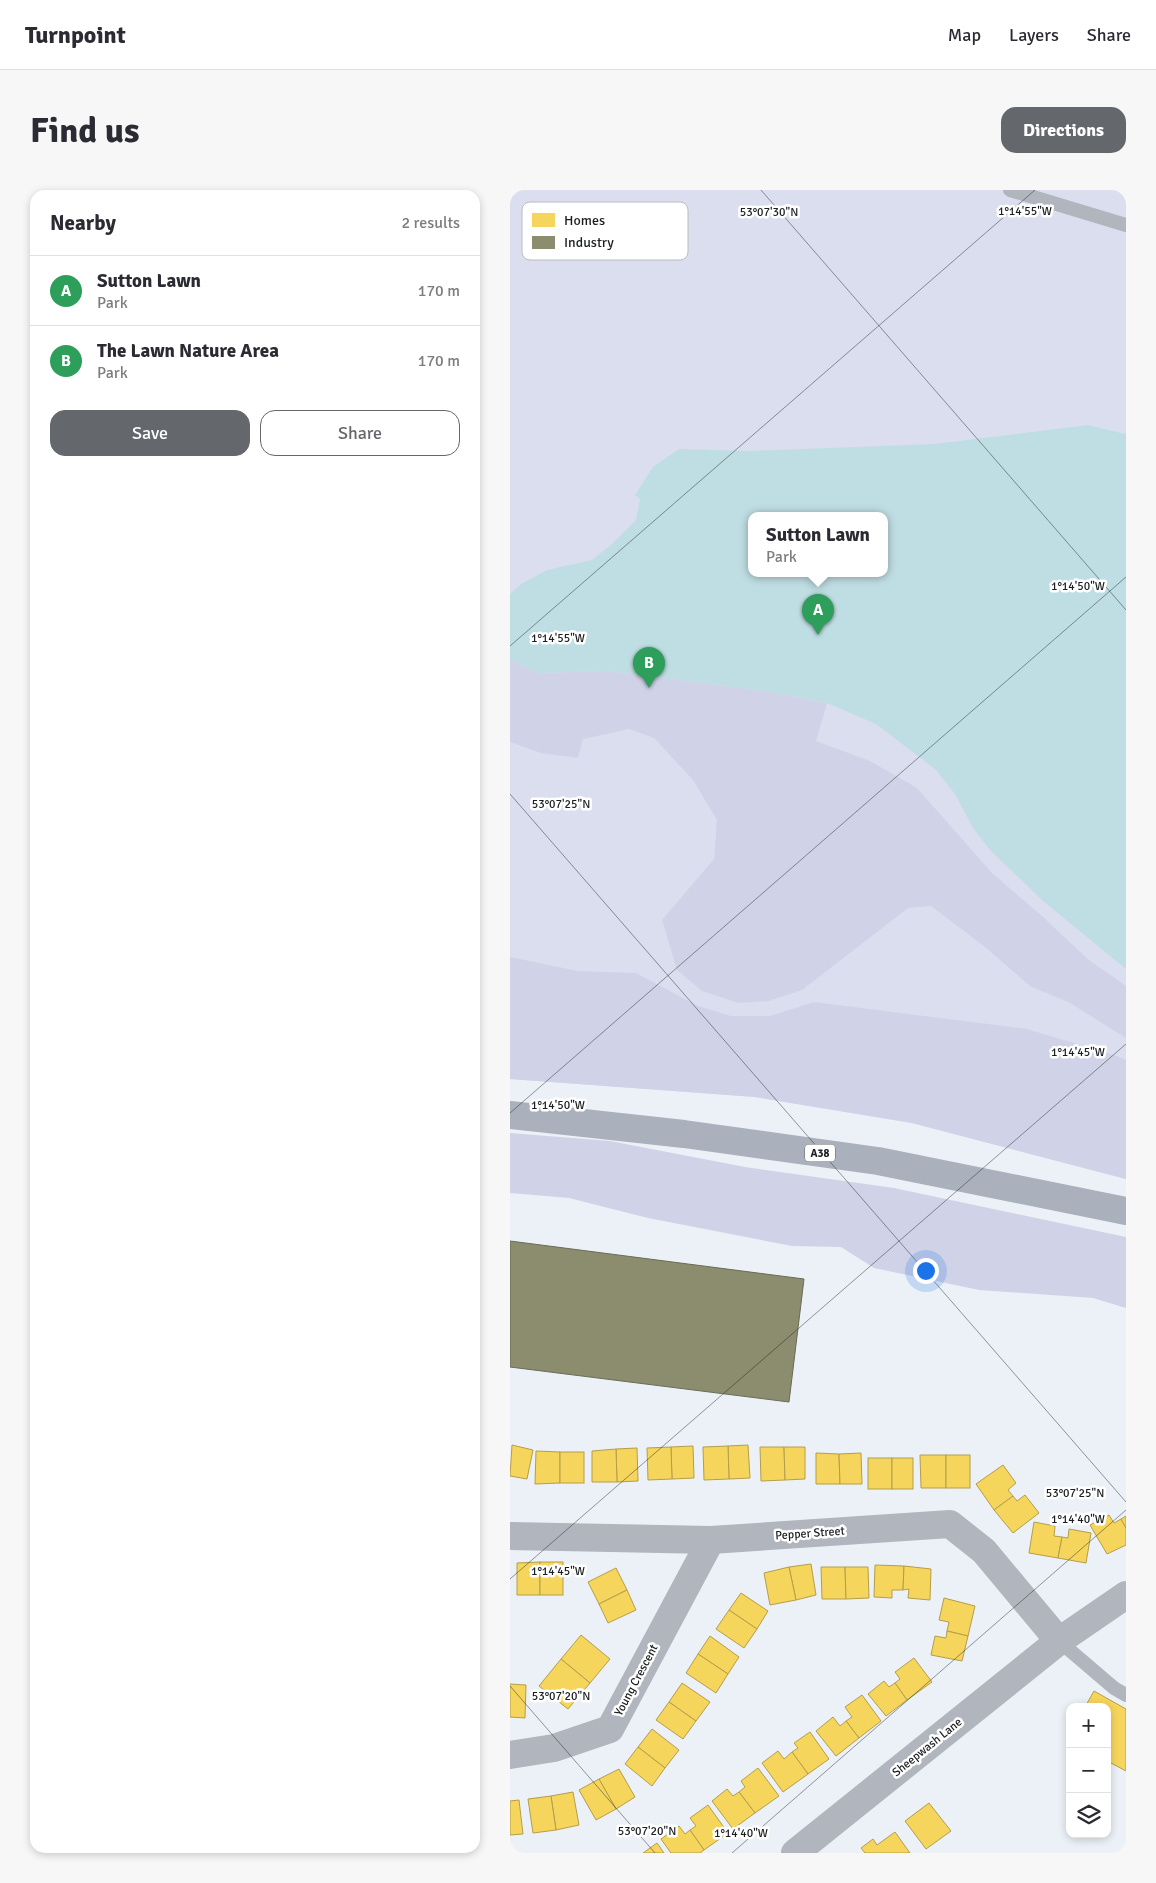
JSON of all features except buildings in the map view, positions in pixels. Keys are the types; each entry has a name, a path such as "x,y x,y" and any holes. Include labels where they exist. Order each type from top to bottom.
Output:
{"highway":[{"name":"A38","path":"510,1115 684,1134 878,1161 1126,1211"}],"street":[{"name":"Pepper Street","path":"510,1536 711,1540 950,1524 984,1551 1059,1641"},
{"name":"Young Crescent","path":"510,1755 554,1748 610,1729 711,1540"},
{"name":"Sheepwash Lane","path":"795,1853 1059,1641 1126,1595"}],"lane":[{"path":"1010,190 1126,225"},
{"path":"1059,1641 1114,1688 1126,1695"}],"shaded area":[{"path":"510,190 1126,190 1126,1179 912,1123 755,1097 510,1079"},
{"path":"1088,425 1126,434 1126,969 1043,901 990,850 973,828 955,794 935,769 876,724 827,703 764,691 606,671 538,673 510,660 510,594 521,584 547,570 592,560 612,544 636,520 640,499 635,495 653,467 679,449 749,451 934,444"},
{"path":"510,660 538,673 606,671 764,691 827,703 816,741 870,761 917,788 992,873 1089,960 1126,986 1126,1038 1070,1003 1030,986 985,947 931,906 908,908 802,990 769,1001 738,1003 702,991 677,970 662,920 714,859 717,820 693,780 654,738 629,729 583,739 578,758 541,753 510,742"},
{"path":"510,957 578,971 636,973 698,1006 731,1016 770,1016 814,1002 1027,1029 1114,1055 1126,1060 1126,1179 912,1123 755,1097 510,1079"},
{"path":"510,1133 610,1141 745,1167 894,1188 1126,1237 1126,1308 1093,1298 979,1290 874,1268 841,1247 792,1246 648,1218 569,1198 510,1193"}],"place":[{"name":"Sutton Lawn","path":"818,635"},
{"name":"The Lawn Nature Area","path":"649,688"}]}
